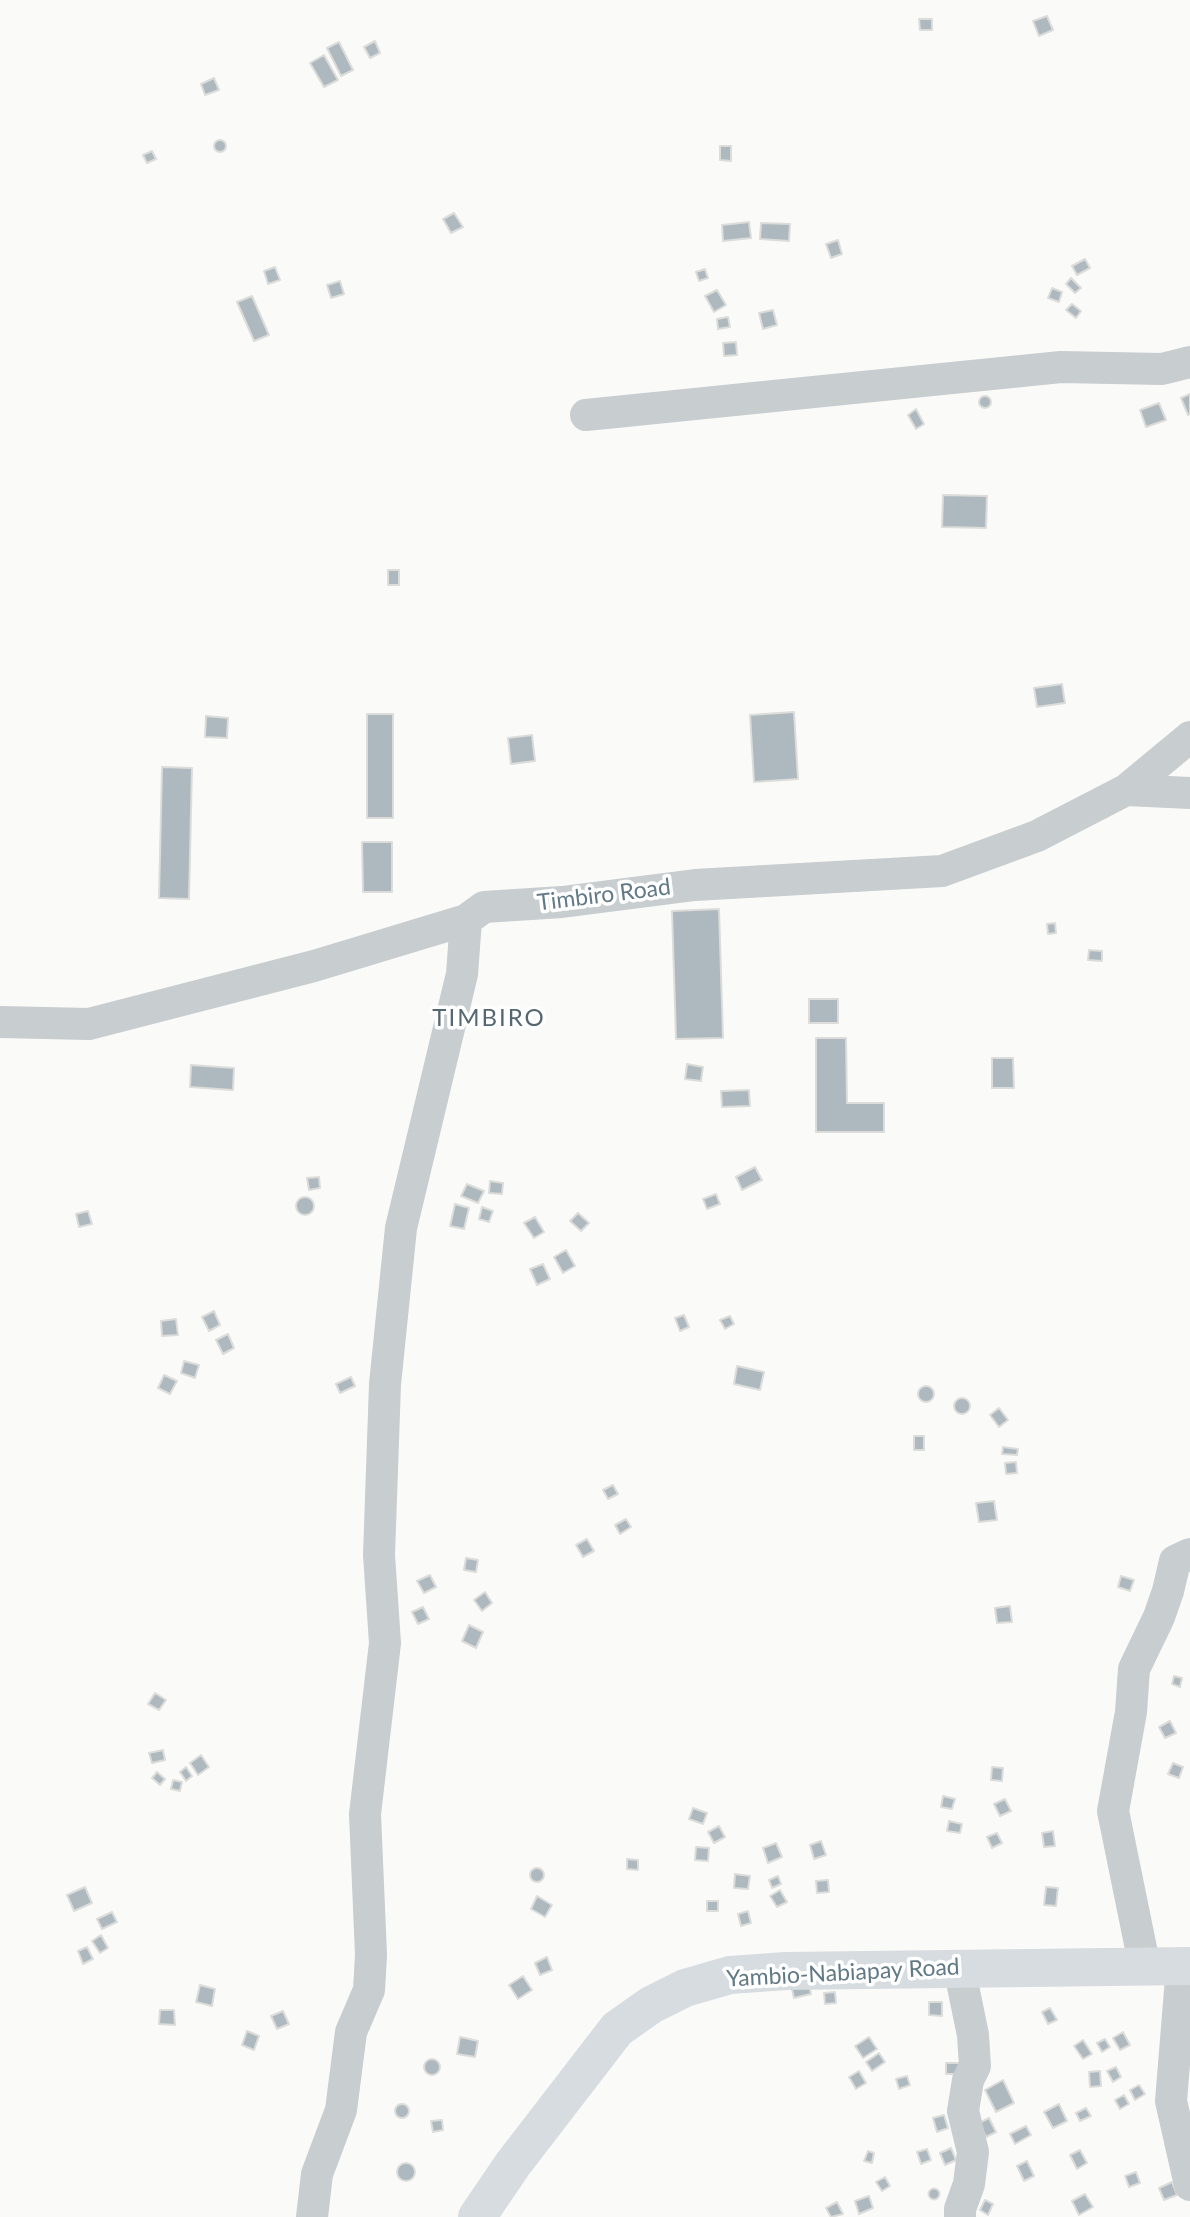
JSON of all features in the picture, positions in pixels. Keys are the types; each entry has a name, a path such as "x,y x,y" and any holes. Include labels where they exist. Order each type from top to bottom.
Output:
{"main road":[{"name":"Yambio-Nabiapay Road","path":"477,2217 513,2164 617,2029 651,2005 685,1988 730,1975 786,1971 959,1967 1172,1967"}],"street":[{"path":"586,415 1061,368 1162,369 1190,362"},
{"name":"Timbiro Road","path":"0,1022 89,1024 314,966 466,920 484,907 562,902 695,885 942,871 1037,836 1126,790 1190,737"},
{"path":"1126,790 1190,793"},
{"path":"312,2217 317,2174 341,2110 351,2032 369,1990 371,1955 365,1814 385,1643 379,1555 384,1395 401,1228 462,974 466,920"},
{"path":"1190,1554 1175,1561 1168,1591 1134,1669 1131,1712 1113,1811 1172,1967 1171,2101 1190,2185"},
{"path":"959,1967 973,2035 975,2066 968,2080 963,2111 973,2152 969,2184 960,2208 960,2217"}],"building":[{"path":"1047,16 1053,30 1039,36 1033,21"},
{"path":"919,19 932,19 932,30 920,30"},
{"path":"375,41 380,53 370,58 364,47"},
{"path":"339,42 353,70 341,76 327,48"},
{"path":"324,55 338,80 324,87 310,63"},
{"path":"214,78 219,90 205,95 201,84"},
{"path":"220,140 226,146 220,152 214,146"},
{"path":"720,146 731,146 731,161 720,160"},
{"path":"152,151 156,159 147,163 143,155"},
{"path":"454,213 463,227 451,233 443,219"},
{"path":"749,222 751,238 723,241 722,225"},
{"path":"761,223 790,224 789,241 760,239"},
{"path":"838,240 842,254 831,258 826,244"},
{"path":"1085,259 1090,268 1077,275 1072,266"},
{"path":"275,267 280,280 268,284 264,271"},
{"path":"705,269 708,278 699,281 696,272"},
{"path":"1071,278 1081,288 1075,293 1066,284"},
{"path":"340,281 344,294 331,298 327,285"},
{"path":"1052,288 1062,292 1059,302 1048,298"},
{"path":"717,290 726,305 714,312 705,296"},
{"path":"252,296 269,335 254,341 237,302"},
{"path":"1072,304 1081,311 1076,318 1066,310"},
{"path":"773,310 777,325 763,329 759,313"},
{"path":"728,317 730,327 718,329 717,319"},
{"path":"736,342 737,355 724,356 723,343"},
{"path":"1190,394 1190,414 1188,415 1181,398"},
{"path":"985,396 991,402 985,408 979,402"},
{"path":"1159,403 1166,420 1146,427 1140,410"},
{"path":"916,409 924,424 916,429 908,415"},
{"path":"943,495 987,496 986,528 942,527"},
{"path":"388,570 399,570 399,585 388,585"},
{"path":"1062,684 1065,703 1037,707 1034,688"},
{"path":"794,712 798,779 754,782 750,715"},
{"path":"367,714 393,714 393,818 367,818"},
{"path":"206,716 228,718 227,738 205,737"},
{"path":"532,735 535,761 511,764 508,738"},
{"path":"162,767 192,768 189,899 159,898"},
{"path":"362,842 392,842 392,892 363,892"},
{"path":"719,909 723,1038 676,1039 672,911"},
{"path":"1055,923 1056,933 1048,934 1047,924"},
{"path":"1089,950 1102,951 1102,961 1088,960"},
{"path":"809,999 838,999 838,1023 809,1023"},
{"path":"816,1038 846,1038 847,1103 884,1103 884,1132 816,1132"},
{"path":"992,1058 1013,1058 1014,1088 992,1088"},
{"path":"687,1064 703,1067 701,1081 685,1079"},
{"path":"191,1065 234,1068 233,1090 190,1087"},
{"path":"749,1090 750,1106 722,1107 721,1091"},
{"path":"755,1167 762,1180 742,1190 736,1177"},
{"path":"319,1177 320,1188 309,1190 307,1178"},
{"path":"490,1181 503,1183 502,1194 489,1193"},
{"path":"467,1184 484,1191 478,1203 461,1196"},
{"path":"716,1194 720,1204 707,1209 703,1199"},
{"path":"305,1197 311,1200 314,1206 311,1212 305,1215 299,1212 296,1206 299,1200"},
{"path":"455,1204 469,1208 464,1229 450,1226"},
{"path":"482,1207 493,1211 489,1222 479,1219"},
{"path":"88,1211 92,1224 79,1227 76,1214"},
{"path":"578,1213 589,1223 581,1231 570,1221"},
{"path":"535,1217 544,1232 534,1238 524,1223"},
{"path":"566,1250 575,1266 563,1273 554,1257"},
{"path":"543,1264 550,1279 537,1285 530,1269"},
{"path":"214,1311 220,1325 209,1331 202,1317"},
{"path":"684,1315 689,1327 680,1331 675,1318"},
{"path":"730,1316 734,1324 725,1329 720,1320"},
{"path":"176,1319 178,1335 162,1336 161,1321"},
{"path":"228,1334 234,1348 223,1354 216,1340"},
{"path":"184,1361 199,1365 195,1378 181,1373"},
{"path":"737,1366 764,1372 760,1390 734,1384"},
{"path":"164,1375 177,1381 170,1394 158,1388"},
{"path":"351,1377 355,1386 340,1393 336,1384"},
{"path":"926,1386 934,1394 926,1402 918,1394"},
{"path":"962,1398 970,1406 962,1414 954,1406"},
{"path":"999,1408 1008,1420 999,1427 990,1415"},
{"path":"914,1436 924,1436 924,1450 914,1450"},
{"path":"1003,1447 1018,1449 1017,1455 1002,1454"},
{"path":"1016,1462 1017,1473 1006,1474 1005,1463"},
{"path":"613,1485 618,1494 608,1499 603,1490"},
{"path":"994,1501 997,1520 979,1522 976,1503"},
{"path":"626,1519 631,1527 620,1534 615,1525"},
{"path":"587,1539 594,1551 583,1557 576,1545"},
{"path":"466,1558 478,1560 476,1572 464,1570"},
{"path":"430,1575 436,1587 424,1593 417,1581"},
{"path":"1121,1576 1134,1580 1130,1591 1118,1587"},
{"path":"485,1592 492,1603 482,1611 474,1600"},
{"path":"1010,1606 1012,1622 997,1623 995,1608"},
{"path":"423,1607 429,1619 418,1624 412,1612"},
{"path":"469,1625 483,1632 476,1648 462,1641"},
{"path":"1174,1676 1182,1678 1180,1687 1172,1684"},
{"path":"155,1693 166,1700 159,1710 148,1704"},
{"path":"1170,1721 1176,1733 1165,1738 1159,1727"},
{"path":"163,1750 165,1760 152,1763 149,1753"},
{"path":"201,1755 209,1767 198,1775 190,1763"},
{"path":"1173,1763 1183,1767 1179,1778 1168,1774"},
{"path":"186,1767 192,1776 186,1781 180,1772"},
{"path":"992,1767 1003,1768 1002,1781 991,1780"},
{"path":"157,1772 165,1779 160,1785 152,1778"},
{"path":"173,1780 182,1782 180,1791 171,1789"},
{"path":"943,1796 955,1799 952,1809 941,1807"},
{"path":"1005,1799 1011,1811 1000,1816 994,1804"},
{"path":"693,1808 707,1813 703,1824 689,1819"},
{"path":"949,1821 962,1824 960,1833 947,1831"},
{"path":"719,1826 725,1837 714,1843 708,1832"},
{"path":"1053,1831 1055,1846 1044,1847 1042,1833"},
{"path":"997,1833 1002,1843 992,1848 987,1837"},
{"path":"821,1841 826,1855 814,1859 810,1845"},
{"path":"776,1843 782,1857 768,1863 763,1848"},
{"path":"696,1847 709,1848 708,1861 695,1860"},
{"path":"627,1859 638,1860 638,1870 627,1869"},
{"path":"534,1868 540,1868 544,1875 540,1882 534,1882 530,1878 530,1872"},
{"path":"735,1874 750,1876 748,1889 734,1888"},
{"path":"778,1876 781,1884 772,1888 769,1880"},
{"path":"828,1880 829,1892 817,1893 816,1881"},
{"path":"85,1887 92,1903 74,1911 67,1895"},
{"path":"1046,1887 1058,1888 1056,1906 1044,1905"},
{"path":"780,1890 787,1902 777,1907 770,1896"},
{"path":"537,1896 552,1905 545,1917 531,1909"},
{"path":"707,1901 718,1901 718,1911 707,1911"},
{"path":"748,1911 751,1923 741,1926 738,1914"},
{"path":"112,1912 117,1922 102,1929 97,1919"},
{"path":"101,1935 108,1948 100,1953 92,1941"},
{"path":"87,1947 93,1959 83,1964 78,1951"},
{"path":"547,1957 552,1970 540,1975 535,1963"},
{"path":"523,1976 532,1990 518,1999 509,1985"},
{"path":"808,1981 811,1994 794,1998 791,1985"},
{"path":"200,1985 215,1989 212,2006 196,2002"},
{"path":"835,1992 836,2003 825,2004 824,1993"},
{"path":"929,2002 942,2002 942,2016 929,2015"},
{"path":"1050,2008 1057,2020 1048,2024 1042,2012"},
{"path":"160,2010 174,2010 175,2025 159,2024"},
{"path":"283,2011 289,2024 277,2029 271,2016"},
{"path":"247,2031 259,2036 254,2050 242,2045"},
{"path":"1123,2032 1130,2045 1120,2050 1113,2038"},
{"path":"460,2037 478,2041 475,2057 457,2054"},
{"path":"869,2037 877,2049 863,2058 855,2046"},
{"path":"1105,2039 1110,2047 1102,2052 1097,2043"},
{"path":"1083,2040 1092,2054 1083,2059 1074,2046"},
{"path":"879,2053 885,2062 872,2071 866,2062"},
{"path":"429,2059 435,2059 440,2067 438,2073 429,2075 424,2070 424,2064"},
{"path":"946,2063 963,2063 963,2074 946,2074"},
{"path":"1116,2067 1121,2077 1113,2082 1107,2071"},
{"path":"859,2071 866,2083 856,2089 849,2077"},
{"path":"1100,2071 1101,2086 1090,2087 1089,2072"},
{"path":"907,2076 910,2085 899,2089 896,2079"},
{"path":"1003,2080 1014,2103 996,2112 985,2090"},
{"path":"1139,2085 1145,2094 1135,2100 1130,2090"},
{"path":"1124,2095 1129,2104 1120,2109 1115,2100"},
{"path":"402,2104 407,2106 407,2116 402,2118 397,2116 395,2111 397,2106"},
{"path":"1059,2104 1067,2121 1053,2128 1044,2112"},
{"path":"1086,2108 1091,2116 1080,2121 1076,2113"},
{"path":"944,2115 948,2128 937,2132 933,2118"},
{"path":"989,2118 996,2132 986,2137 979,2123"},
{"path":"442,2120 443,2130 433,2132 431,2121"},
{"path":"1026,2126 1031,2135 1015,2144 1010,2134"},
{"path":"951,2148 956,2160 945,2165 940,2153"},
{"path":"927,2149 931,2160 921,2164 917,2152"},
{"path":"1080,2150 1087,2163 1077,2169 1070,2155"},
{"path":"868,2151 874,2153 872,2163 864,2161"},
{"path":"1027,2161 1034,2176 1024,2181 1017,2166"},
{"path":"406,2163 412,2166 415,2172 412,2178 406,2181 400,2178 397,2172 400,2166"},
{"path":"1136,2172 1140,2183 1129,2187 1125,2176"},
{"path":"885,2177 890,2186 882,2191 876,2182"},
{"path":"1172,2182 1177,2195 1164,2200 1159,2188"},
{"path":"934,2189 938,2190 938,2198 934,2199 930,2198 929,2194 930,2190"},
{"path":"1085,2194 1093,2207 1079,2215 1072,2201"},
{"path":"869,2196 873,2208 859,2214 855,2201"},
{"path":"985,2200 993,2204 988,2215 980,2210"},
{"path":"837,2202 843,2214 831,2217 826,2208"}],"district":[{"name":"TIMBIRO","path":"489,1018"}]}
